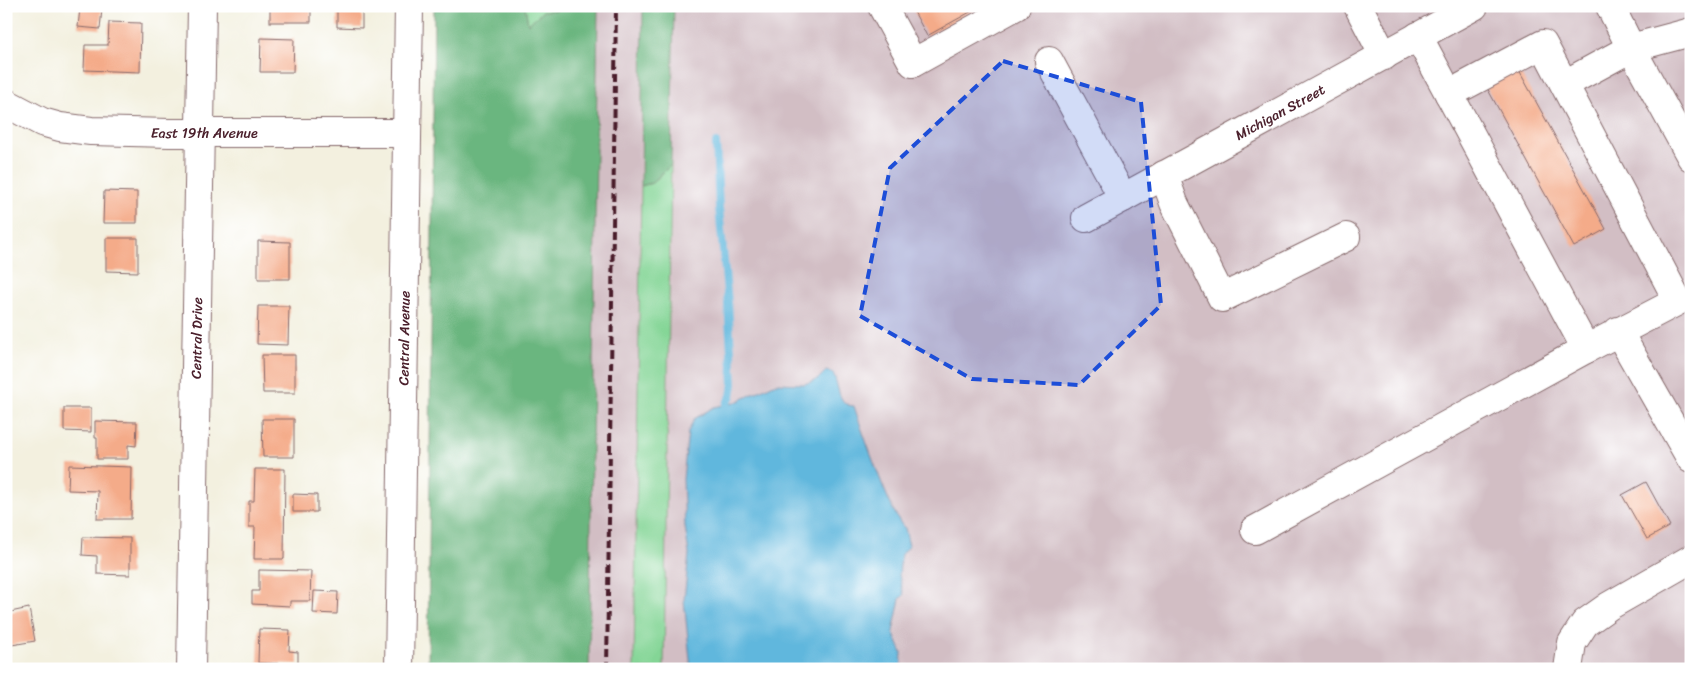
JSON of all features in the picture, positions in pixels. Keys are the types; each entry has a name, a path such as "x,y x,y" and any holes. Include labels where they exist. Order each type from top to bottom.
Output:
{"street":[{"name":"Central Drive","path":"192,669 202,6"},
{"name":"Central Avenue","path":"399,669 409,6"},
{"path":"882,6 912,63 1016,6"},
{"path":"1358,6 1384,56"},
{"name":"Michigan Street","path":"1086,218 1474,6"},
{"path":"1610,6 1691,157"},
{"path":"1565,84 1631,48 1691,32"},
{"path":"1418,36 1586,349"},
{"path":"1254,530 1586,349 1685,298 1543,44 1449,94"},
{"path":"1049,61 1123,198"},
{"name":"East 19th Avenue","path":"6,103 42,122 91,131 407,133"},
{"path":"1164,175 1174,203 1222,298 1346,237"},
{"path":"1618,332 1691,459"},
{"path":"1568,669 1572,643 1586,623 1609,606 1691,559"}],"highlighted area":[{"path":"1003,61 1141,102 1161,305 1079,385 972,379 860,316 890,168"}],"shaded area":[{"path":"598,6 643,6 634,669 589,669"},
{"path":"674,6 1691,6 1691,669 664,669"}],"green space":[{"path":"434,6 525,6 528,24 543,11 557,10 559,6 598,6 589,669 428,669"},
{"path":"525,6 559,6 557,10 543,11 528,25"},
{"path":"643,6 674,6 671,165 652,183 641,186"},
{"path":"671,165 664,669 634,669 641,186 652,183"}],"water":[{"path":"826,371 833,373 839,394 844,402 854,406 885,491 900,522 905,528 909,546 901,555 899,575 904,595 900,599 893,632 902,653 901,669 691,669 684,600 689,554 685,527 683,479 688,432 694,419 714,407 734,403 776,383 804,384 817,380"}],"building":[{"path":"270,6 311,6 311,22 270,22"},
{"path":"337,6 362,6 362,28 337,27"},
{"path":"911,6 981,6 927,36"},
{"path":"80,8 102,9 100,29 78,27"},
{"path":"109,22 141,23 140,72 84,70 85,45 108,45"},
{"path":"261,38 294,39 293,72 260,72"},
{"path":"1518,69 1606,229 1574,247 1486,86"},
{"path":"104,191 137,192 137,223 103,223"},
{"path":"106,238 138,238 138,272 106,271"},
{"path":"258,241 290,242 290,279 258,279"},
{"path":"258,306 289,306 288,345 257,344"},
{"path":"262,355 295,355 295,393 263,393"},
{"path":"64,408 91,408 91,432 64,431"},
{"path":"262,419 294,419 294,457 263,457"},
{"path":"95,421 137,422 136,446 128,445 128,459 97,459"},
{"path":"69,465 132,467 131,519 97,519 98,491 68,490"},
{"path":"255,469 285,469 284,559 254,559 255,527 249,527 249,501 254,501"},
{"path":"1646,482 1670,526 1647,539 1622,495"},
{"path":"293,494 317,495 317,512 293,512"},
{"path":"83,537 130,538 130,575 97,574 97,556 82,555"},
{"path":"259,570 311,571 310,601 290,601 290,606 252,604 252,591 259,591"},
{"path":"314,591 338,592 337,614 313,613"},
{"path":"29,608 35,641 6,646 6,613"},
{"path":"259,629 290,630 289,651 298,652 298,664 258,663"}],"waterway":[{"path":"716,143 719,208 733,384 731,396 726,404"}],"railway":[{"path":"607,669 616,6"}]}
